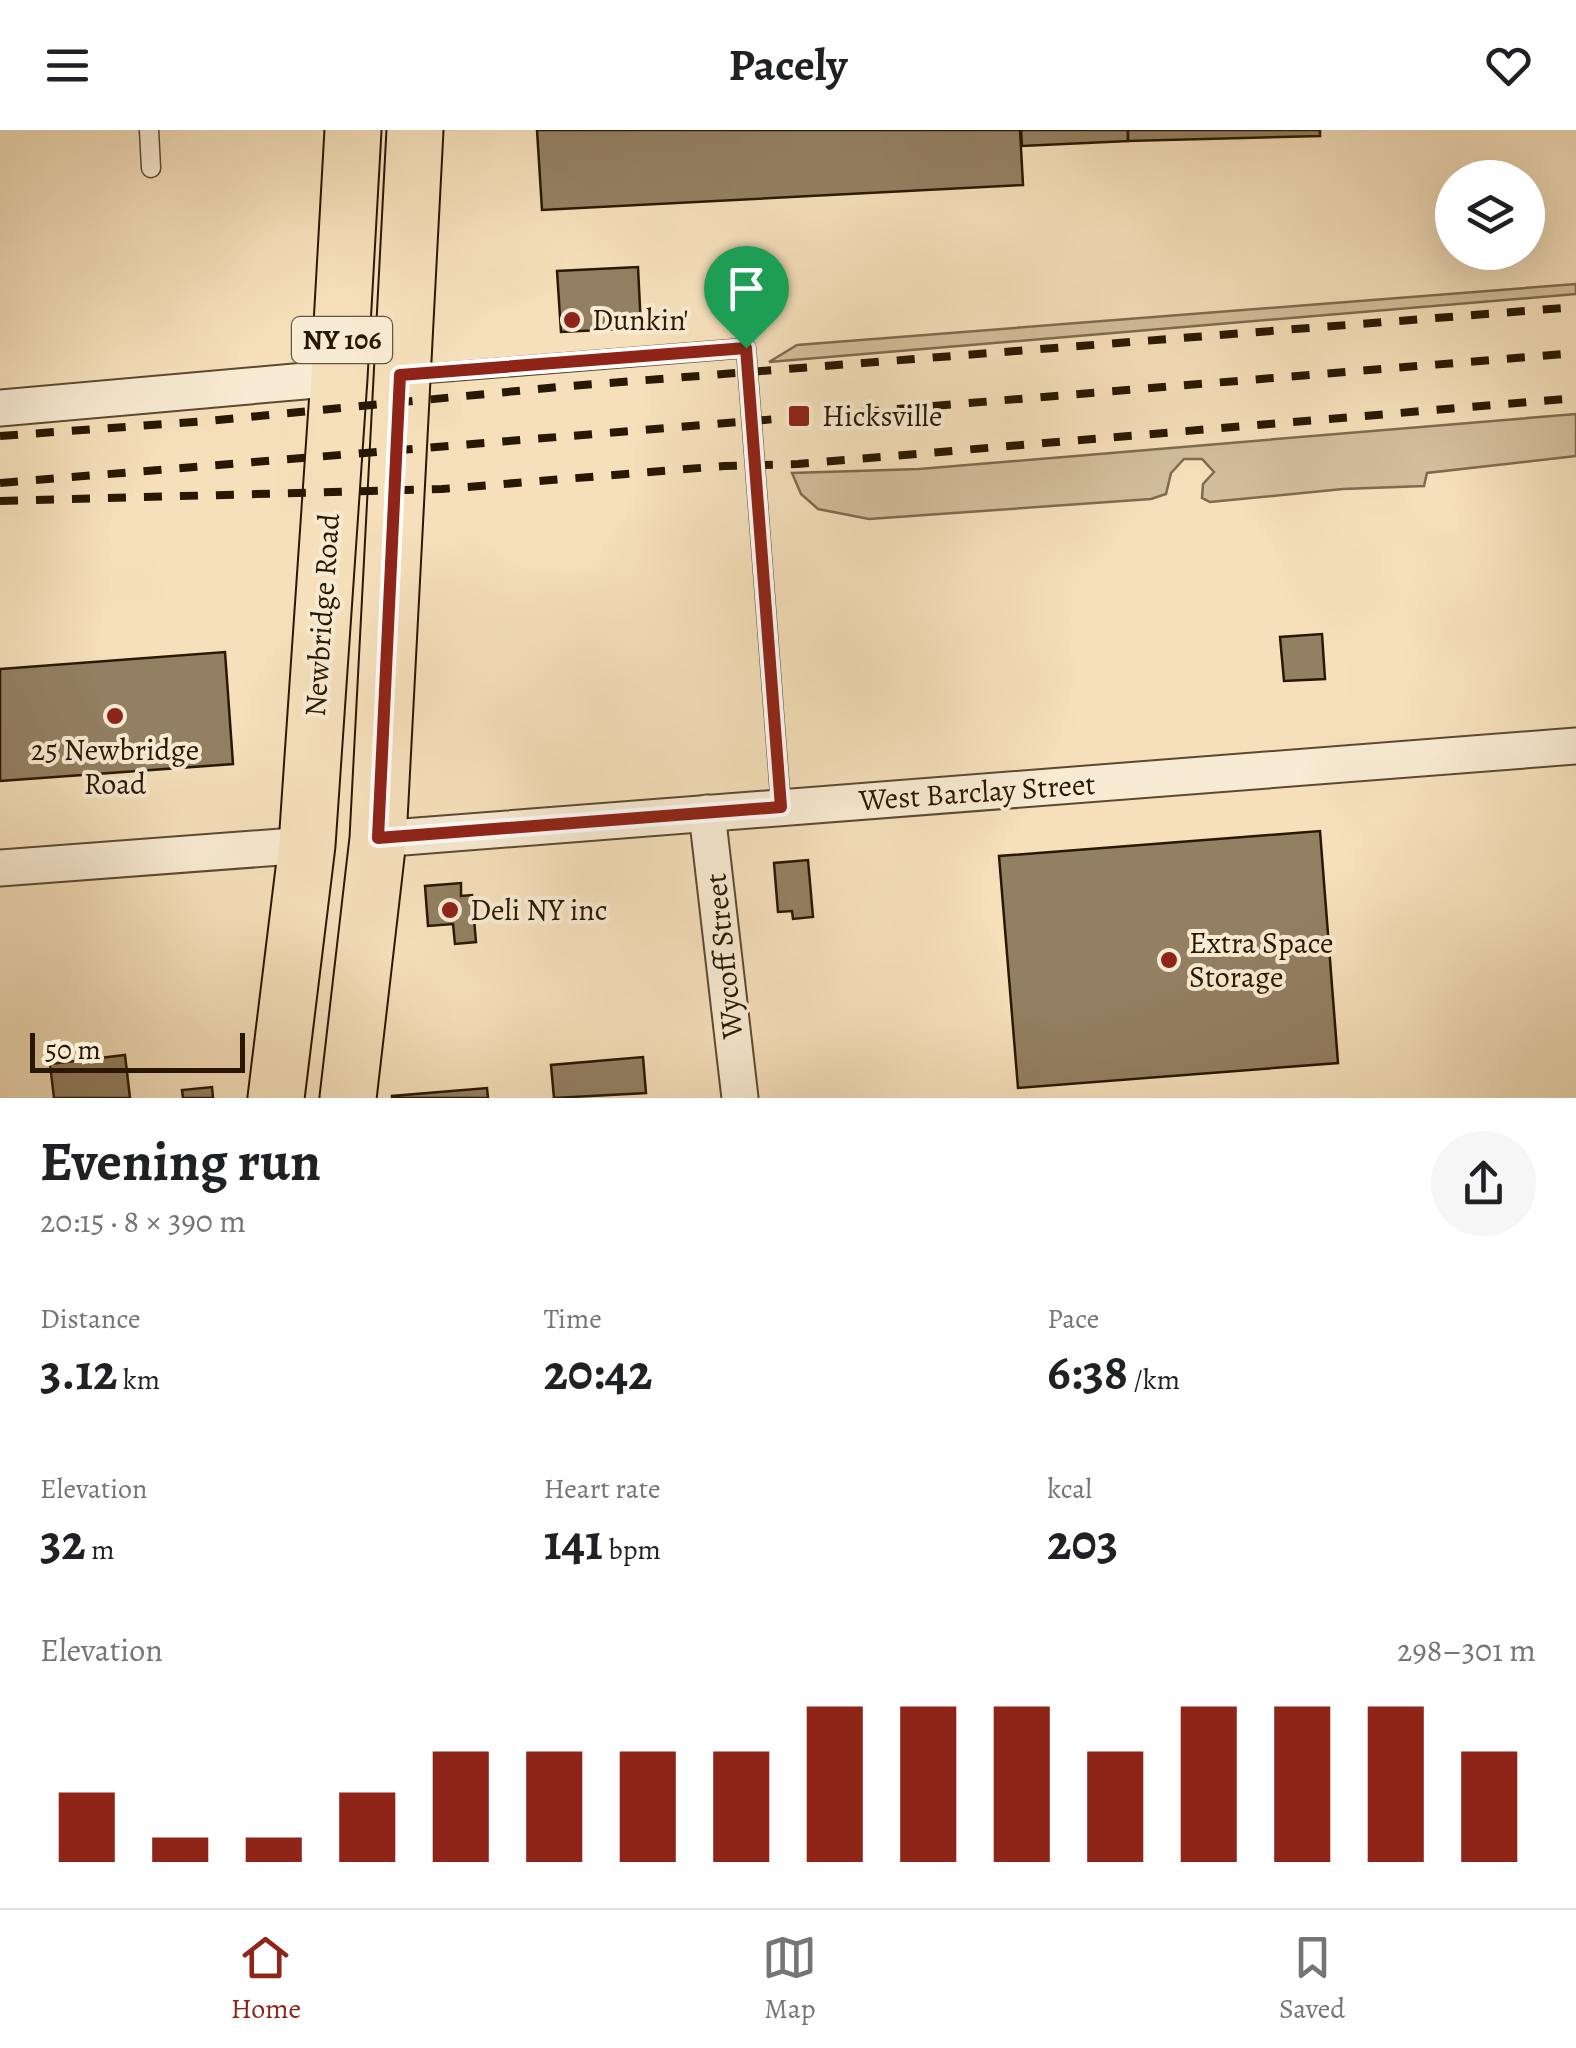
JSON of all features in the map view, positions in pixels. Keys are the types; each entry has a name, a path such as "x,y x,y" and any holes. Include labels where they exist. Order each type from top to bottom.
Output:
{"main road":[{"name":"Newbridge Road","path":"276,1098 307,845 352,130"},
{"name":"NY 106","path":"348,1098 379,815 414,130"},
{"path":"348,216 371,244 374,318 388,373 400,375"},
{"path":"326,550 350,586 354,608 354,738 379,815"}],"street":[{"path":"0,408 339,378"},
{"name":"West Barclay Street","path":"379,815 707,813 1576,746"},
{"name":"Wycoff Street","path":"707,813 740,1098"},
{"path":"0,868 307,845"}],"lane":[{"path":"149,130 151,168"},
{"path":"400,375 746,348 781,807"}],"shaded area":[{"path":"1576,284 1576,294 769,362 797,345"},
{"path":"1576,414 1576,456 1427,473 1424,486 1343,489 1210,502 1202,498 1203,484 1214,472 1202,459 1184,459 1171,473 1166,494 1151,499 869,519 818,509 801,494 792,473 919,469"}],"building":[{"path":"537,130 1020,130 1023,185 542,210"},
{"path":"1021,130 1128,130 1128,141 1022,146"},
{"path":"1128,130 1320,130 1320,136 1128,141"},
{"path":"638,267 641,328 561,332 557,271"},
{"path":"1322,634 1325,679 1284,681 1280,637"},
{"name":"25 Newbridge Road","path":"225,652 233,764 0,781 0,669"},
{"name":"Extra Space Storage","path":"1320,831 1338,1063 1018,1088 999,856"},
{"path":"808,860 813,917 793,919 792,911 778,912 774,863"},
{"name":"Deli NY inc","path":"461,883 461,896 472,895 476,942 455,944 453,924 428,926 425,886"},
{"path":"125,1055 130,1098 54,1098 50,1064"},
{"path":"643,1057 646,1093 554,1098 551,1065"},
{"path":"212,1087 213,1098 183,1098 182,1090"},
{"path":"487,1088 488,1098 392,1098 392,1096"}],"railway":[{"path":"0,436 207,421 558,387 1576,307"},
{"path":"0,483 1576,353"},
{"path":"0,501 442,489 724,466 798,464 1576,398"}],"place":[{"name":"Dunkin'","path":"572,320"},
{"name":"Hicksville","path":"799,416"},
{"name":"25 Newbridge Road","path":"115,716"},
{"name":"Deli NY inc","path":"450,910"},
{"name":"Extra Space Storage","path":"1169,960"}],"route":[{"path":"746,348 781,807 378,838 400,375 746,348"}]}
